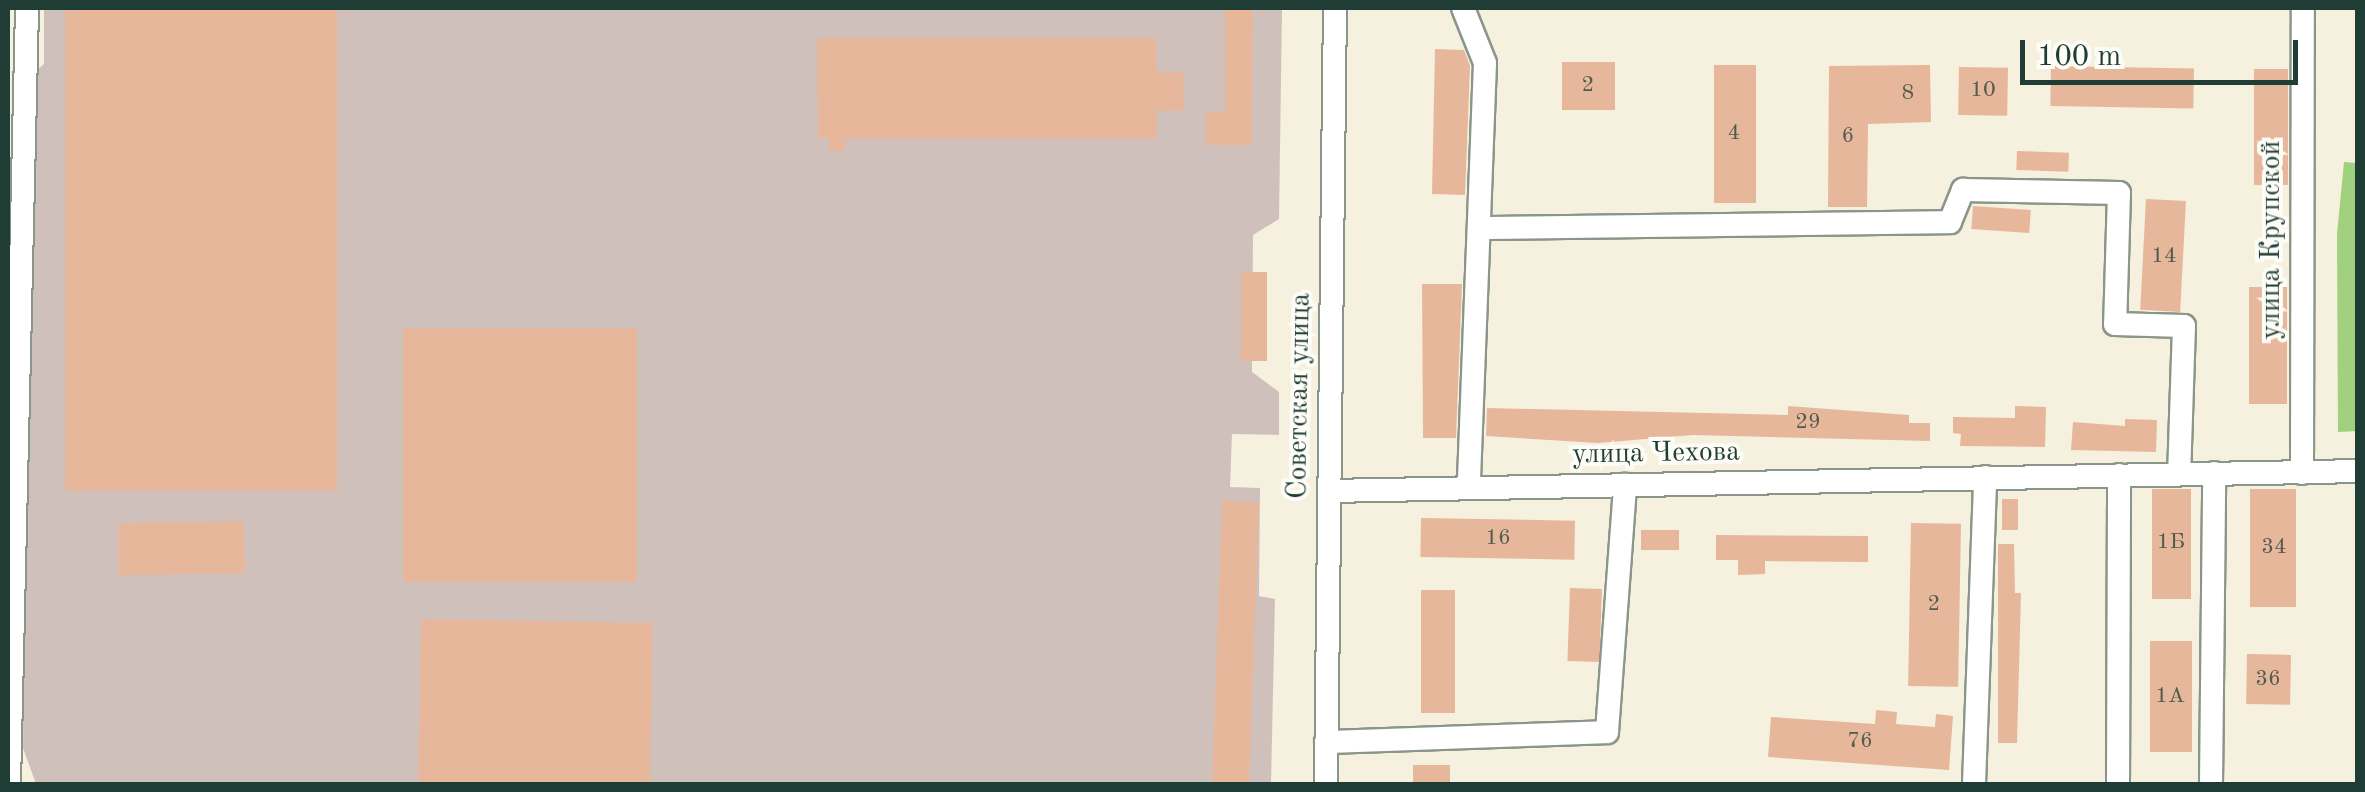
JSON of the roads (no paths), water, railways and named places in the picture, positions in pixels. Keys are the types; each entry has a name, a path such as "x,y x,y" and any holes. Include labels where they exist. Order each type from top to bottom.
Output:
{"street":[{"path":"10,784 11,464 26,8"},
{"name":"Советская улица","path":"1326,784 1335,8"},
{"path":"1463,8 1485,64 1469,488"},
{"name":"улица Крупской","path":"2302,473 2303,8"},
{"path":"1480,228 1950,222 1963,190 2119,194 2115,324 2184,326 2179,473"},
{"path":"2211,784 2214,473 2358,471"},
{"name":"улица Чехова","path":"1329,491 2214,473"},
{"path":"2118,784 2119,474"},
{"path":"1974,784 1984,477"},
{"path":"1326,742 1607,732 1624,485"}]}
